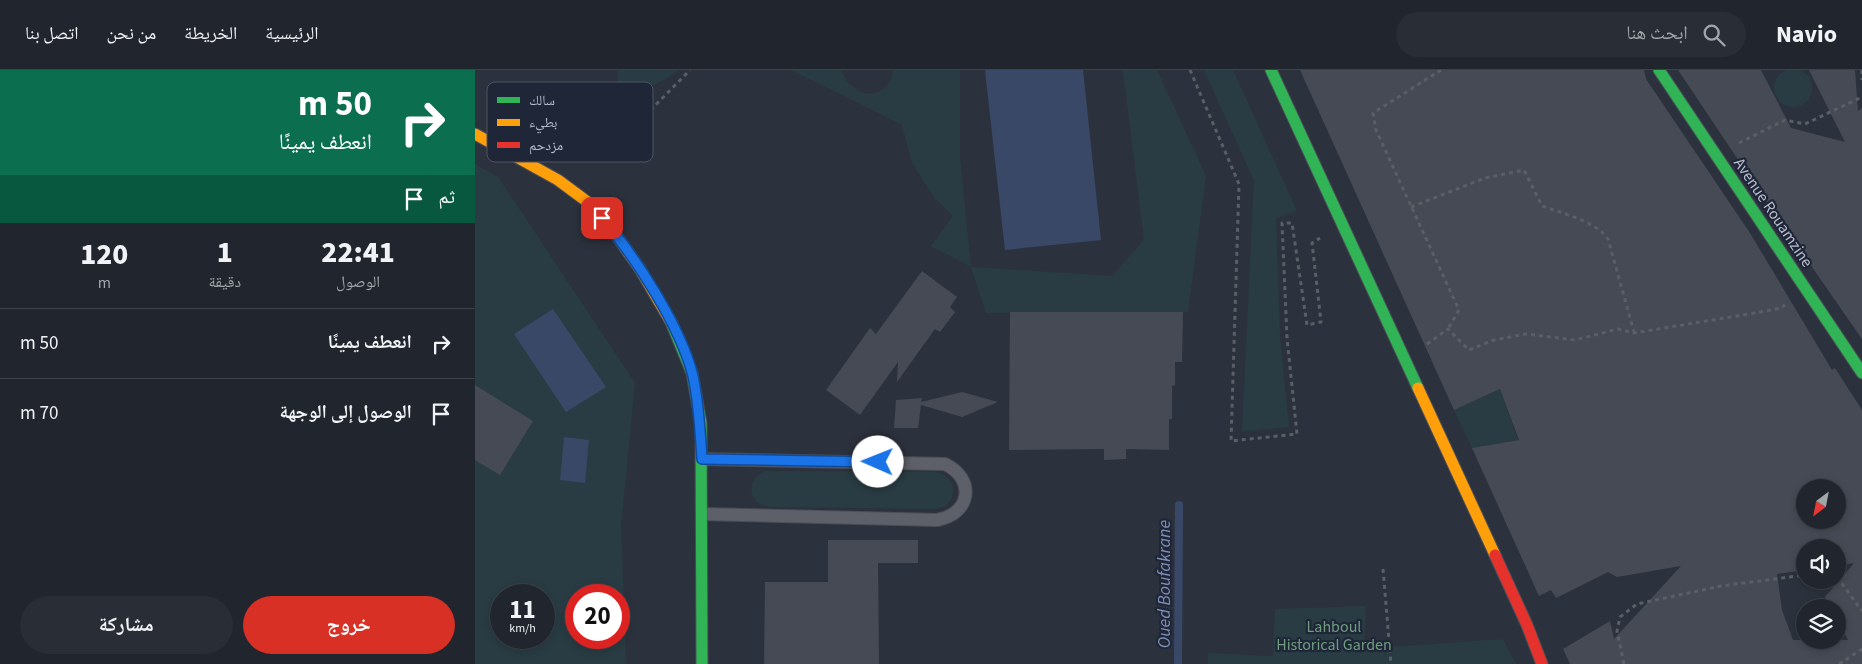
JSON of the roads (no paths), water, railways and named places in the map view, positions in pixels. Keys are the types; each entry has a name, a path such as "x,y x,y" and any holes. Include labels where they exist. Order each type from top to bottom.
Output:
{"main road":[{"path":"1271,70 1527,625 1542,664"},
{"name":"Avenue Rouamzine","path":"1659,70 1862,373"},
{"path":"475,134 487,141"},
{"path":"525,162 556,179 584,198 611,229 637,265 668,315 692,374 699,407 702,459 702,664"}],"lane":[{"path":"702,459 945,464 954,468 960,475 965,483 966,492 961,509 954,515 937,520 702,514"}],"water":[{"path":"985,70 1083,70 1101,240 1005,250"},
{"path":"553,309 606,387 566,412 514,334"},
{"path":"564,437 589,440 585,483 560,480"}],"waterway":[{"name":"Oued Boufakrane","path":"1178,664 1179,505"}],"park label":[{"name":"Lahboul Historical Garden","path":"1334,635"}]}
